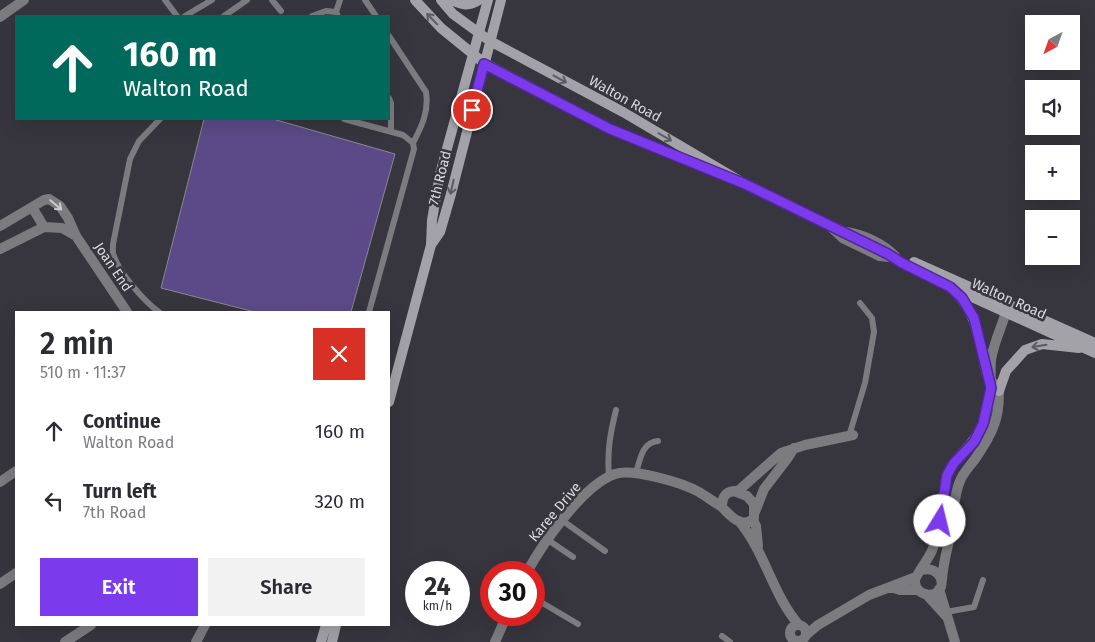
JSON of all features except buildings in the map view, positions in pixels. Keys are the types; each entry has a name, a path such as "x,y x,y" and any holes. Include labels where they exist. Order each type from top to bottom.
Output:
{"main road":[{"name":"Walton Road","path":"415,0 440,28 484,64 610,129 745,184 893,256 1092,348"},
{"name":"Walton Road","path":"440,0 453,14 490,41 623,112 745,184"},
{"path":"452,0 464,5 475,3 479,0"},
{"name":"7th Road","path":"390,398 431,245 431,230 440,174 488,0"},
{"name":"7th Road","path":"431,245 440,232 501,0"},
{"name":"Walton Road","path":"893,256 950,287 1009,309"},
{"path":"950,287 962,298 974,318 995,389"},
{"path":"995,389 1006,372 1025,350 1042,344 1092,348"},
{"path":"321,642 326,626"},
{"path":"332,642 336,626"}],"street":[{"path":"0,17 24,0"},
{"name":"Joan End","path":"32,206 44,200 56,201 68,218 76,236 126,311"},
{"path":"0,226 32,206 44,226"},
{"path":"0,249 44,226 62,228 76,236"},
{"path":"890,587 933,594 940,585 960,481 994,427 993,407 995,389 990,370 994,346 1009,309"},
{"path":"946,614 915,584 932,551 938,531 947,475 954,463 974,442 993,407"},
{"path":"738,492 745,483 781,452 851,436"},
{"path":"758,549 754,516 754,504 738,492 731,491 725,495 722,507 734,518 746,523 754,516 764,489 794,448"},
{"path":"0,482 15,472"},
{"path":"760,472 770,480"},
{"name":"Karee Drive","path":"534,561 562,521 589,491 603,480 622,473 636,473 674,482 698,492 722,507"},
{"path":"946,483 958,487"},
{"name":"Karee Drive","path":"698,492 725,495"},
{"path":"739,521 758,549 796,634 818,625 869,595 931,569 935,570 940,576 946,614 955,642"},
{"path":"0,584 15,574"},
{"path":"65,642 89,626"},
{"path":"196,642 204,626"},
{"path":"495,642 502,626"}],"lane":[{"path":"164,0 175,15"},
{"path":"188,15 212,0"},
{"path":"225,15 247,0"},
{"path":"272,0 281,11"},
{"path":"314,15 326,10 337,14 340,0"},
{"path":"365,0 375,15"},
{"path":"369,311 413,155 413,143 424,123 428,102 426,92 390,38"},
{"path":"390,100 391,132"},
{"path":"158,311 149,305 120,268 113,255 113,244 130,159 139,140 159,120"},
{"path":"348,120 403,135 413,143"},
{"path":"366,120 370,126"},
{"path":"824,223 842,240 879,258 889,259 893,256"},
{"path":"851,436 874,332 872,318 860,303"},
{"path":"609,477 609,441 616,410"},
{"path":"636,473 645,448 652,442 658,441"},
{"path":"562,521 606,551"},
{"path":"548,540 573,557"},
{"path":"946,614 974,607 983,580"},
{"path":"545,604 578,624"},
{"path":"722,636 730,642"}],"route":[{"path":"472,110 484,64 610,129 745,184 888,254 950,287 962,298 974,318 991,388 983,424 974,442 954,463 947,475 940,521"}]}
